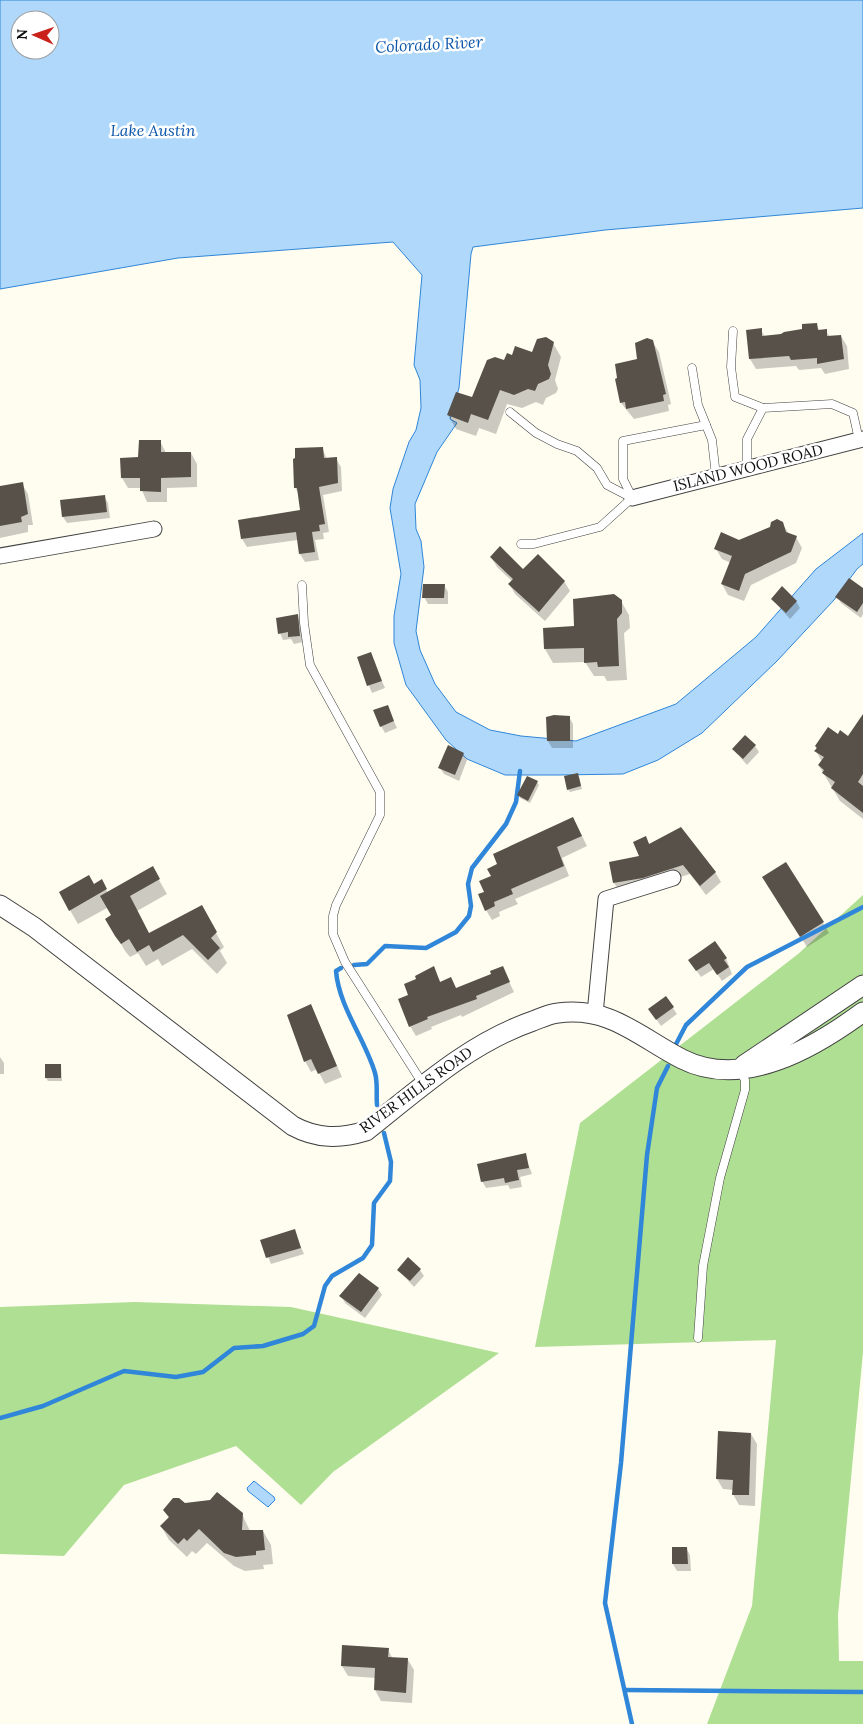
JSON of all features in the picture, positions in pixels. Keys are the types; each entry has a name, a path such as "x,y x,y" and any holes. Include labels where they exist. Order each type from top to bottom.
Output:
{"street":[{"name":"ISLAND WOOD ROAD","path":"632,498 861,439"},
{"path":"0,556 154,529"},
{"path":"595,1014 606,899 672,878"},
{"name":"RIVER HILLS ROAD","path":"0,905 34,927 293,1126 307,1133 328,1137 348,1136 366,1130 468,1053 495,1036 556,1013 585,1012 613,1019 684,1060 712,1068 739,1069 765,1065 799,1052 843,1027 863,1012"},
{"path":"739,1069 863,985"}],"lane":[{"path":"733,331 731,367 735,397 763,408 832,404 853,413 861,439"},
{"path":"692,368 698,405 712,440 716,476"},
{"path":"747,468 747,439 763,408"},
{"path":"510,412 536,433 577,452 597,468 608,485 632,498"},
{"path":"632,498 622,479 623,441 706,425"},
{"path":"521,544 534,544 600,527 632,498"},
{"path":"302,585 304,623 310,664 380,792 381,804 374,827 336,905 333,916 333,934 345,962 424,1086"},
{"path":"698,1338 703,1266 720,1178 746,1090 745,1080 739,1069"}],"green space":[{"path":"863,895 863,1352 838,1615 839,1661 863,1661 863,1724 707,1724 752,1606 776,1340 535,1347 580,1123 798,954"},
{"path":"135,1302 291,1307 499,1353 333,1472 301,1505 236,1446 124,1485 64,1556 0,1554 0,1307"}],"water":[{"name":"Lake Austin","path":"0,0 863,0 863,208 605,230 473,247 459,388 450,419 457,423 437,452 415,504 416,529 421,541 424,567 416,631 420,650 435,684 456,712 490,730 521,736 576,741 676,704 756,637 816,569 863,533 863,564 857,569 834,600 777,661 702,733 658,760 623,774 505,775 467,759 446,740 406,685 394,643 394,616 401,574 390,508 393,489 409,442 416,430 421,408 420,380 414,365 422,275 393,242 178,258 0,289"},
{"path":"254,1481 274,1497 275,1500 268,1507 248,1491 247,1488"}],"building":[{"path":"817,323 818,330 827,329 827,336 841,335 844,359 817,364 817,358 791,360 789,356 749,359 746,330 762,328 762,336 802,329 802,324"},
{"path":"546,337 554,342 548,365 551,374 549,379 538,384 535,391 528,389 514,395 500,390 488,420 471,414 468,423 447,415 456,392 472,397 487,360 495,357 504,360 507,353 512,355 515,346 532,352 537,339"},
{"path":"647,338 653,340 666,394 663,395 664,401 626,409 625,402 620,403 615,379 617,378 615,364 637,359 635,343"},
{"path":"139,440 161,440 161,452 191,452 191,477 161,478 161,492 140,491 140,478 121,478 120,458 138,457"},
{"path":"323,447 324,458 337,457 338,483 319,487 325,524 319,525 320,531 312,532 315,552 299,554 296,532 241,539 238,520 300,510 297,488 294,488 293,459 295,458 295,448"},
{"path":"23,482 28,514 21,517 22,522 0,526 0,486"},
{"path":"105,495 107,512 62,517 60,500"},
{"path":"777,519 783,522 786,532 797,536 791,552 745,574 739,591 721,584 732,556 714,549 721,532 739,540 770,527 771,522"},
{"path":"500,546 523,569 538,554 565,581 539,612 508,584 513,579 490,557"},
{"path":"849,578 863,588 863,603 857,612 835,597"},
{"path":"423,584 445,584 444,598 422,598"},
{"path":"782,586 797,601 786,613 771,599"},
{"path":"614,594 622,600 622,613 617,619 619,666 598,667 597,662 584,663 584,648 544,649 543,628 574,626 573,599"},
{"path":"298,614 300,636 288,637 288,632 278,634 276,618"},
{"path":"371,652 382,681 367,686 357,657"},
{"path":"388,705 394,721 380,727 373,710"},
{"path":"863,714 863,774 858,782 863,786 863,813 831,788 835,782 822,773 824,770 818,765 824,757 814,751 817,748 815,746 828,727 838,734 840,730 848,736"},
{"path":"554,715 570,716 570,741 547,741 546,717"},
{"path":"745,735 756,745 743,759 732,749"},
{"path":"448,745 464,753 455,775 438,768"},
{"path":"578,773 581,786 567,790 564,776"},
{"path":"527,776 538,781 528,801 517,795"},
{"path":"573,817 582,836 557,847 564,866 511,889 513,894 494,902 495,906 485,911 478,894 484,892 479,881 491,876 487,869 497,864 493,854"},
{"path":"681,827 716,872 700,886 683,865 643,878 613,883 609,862 639,856 633,842 646,836 649,844"},
{"path":"786,862 824,922 800,937 762,877"},
{"path":"153,866 160,879 130,896 149,933 202,905 217,932 211,938 220,948 208,960 183,935 153,952 149,945 137,952 129,939 121,944 105,919 111,915 100,896"},
{"path":"89,875 94,884 102,879 107,889 69,911 59,892"},
{"path":"715,941 727,958 724,960 729,967 717,975 709,963 696,971 688,960"},
{"path":"434,966 440,982 451,977 456,988 491,974 490,971 503,966 510,982 476,996 477,999 427,1017 428,1019 409,1027 398,999 408,995 404,984 416,979 415,976"},
{"path":"666,996 674,1007 656,1020 648,1009"},
{"path":"311,1004 337,1066 318,1074 311,1059 304,1062 287,1015"},
{"path":"45,1064 61,1064 61,1078 45,1078"},
{"path":"526,1153 529,1168 517,1170 519,1180 505,1183 504,1178 481,1182 477,1164"},
{"path":"295,1229 301,1248 266,1258 260,1240"},
{"path":"408,1257 421,1269 410,1281 397,1270"},
{"path":"359,1273 379,1288 361,1312 339,1296"},
{"path":"718,1431 751,1433 749,1495 732,1495 733,1480 716,1479"},
{"path":"217,1492 243,1513 242,1530 263,1530 265,1550 256,1551 256,1555 236,1557 224,1553 199,1529 187,1541 184,1538 178,1544 160,1526 169,1517 163,1510 173,1498 179,1498 185,1503 210,1500"},
{"path":"672,1547 687,1547 688,1564 672,1564"},
{"path":"342,1645 389,1648 388,1657 408,1658 406,1693 374,1690 375,1668 341,1666"}],"waterway":[{"path":"354,965 367,964 385,946 426,948 456,932 469,916 471,906 468,884 472,868 506,824 516,802 520,771"},
{"path":"675,1046 686,1025 747,967 863,907"},
{"path":"341,968 336,971 338,984 347,1010 371,1060 375,1073 377,1105"},
{"path":"632,1724 605,1603 621,1463 647,1155 657,1088 668,1066"},
{"path":"0,1418 43,1406 124,1371 176,1377 203,1372 234,1348 263,1346 303,1334 314,1326 325,1286 332,1276 363,1258 372,1245 374,1203 390,1181 391,1162 384,1133"},
{"path":"625,1690 863,1692"}],"water label":[{"name":"Colorado River","path":"429,44"}]}
